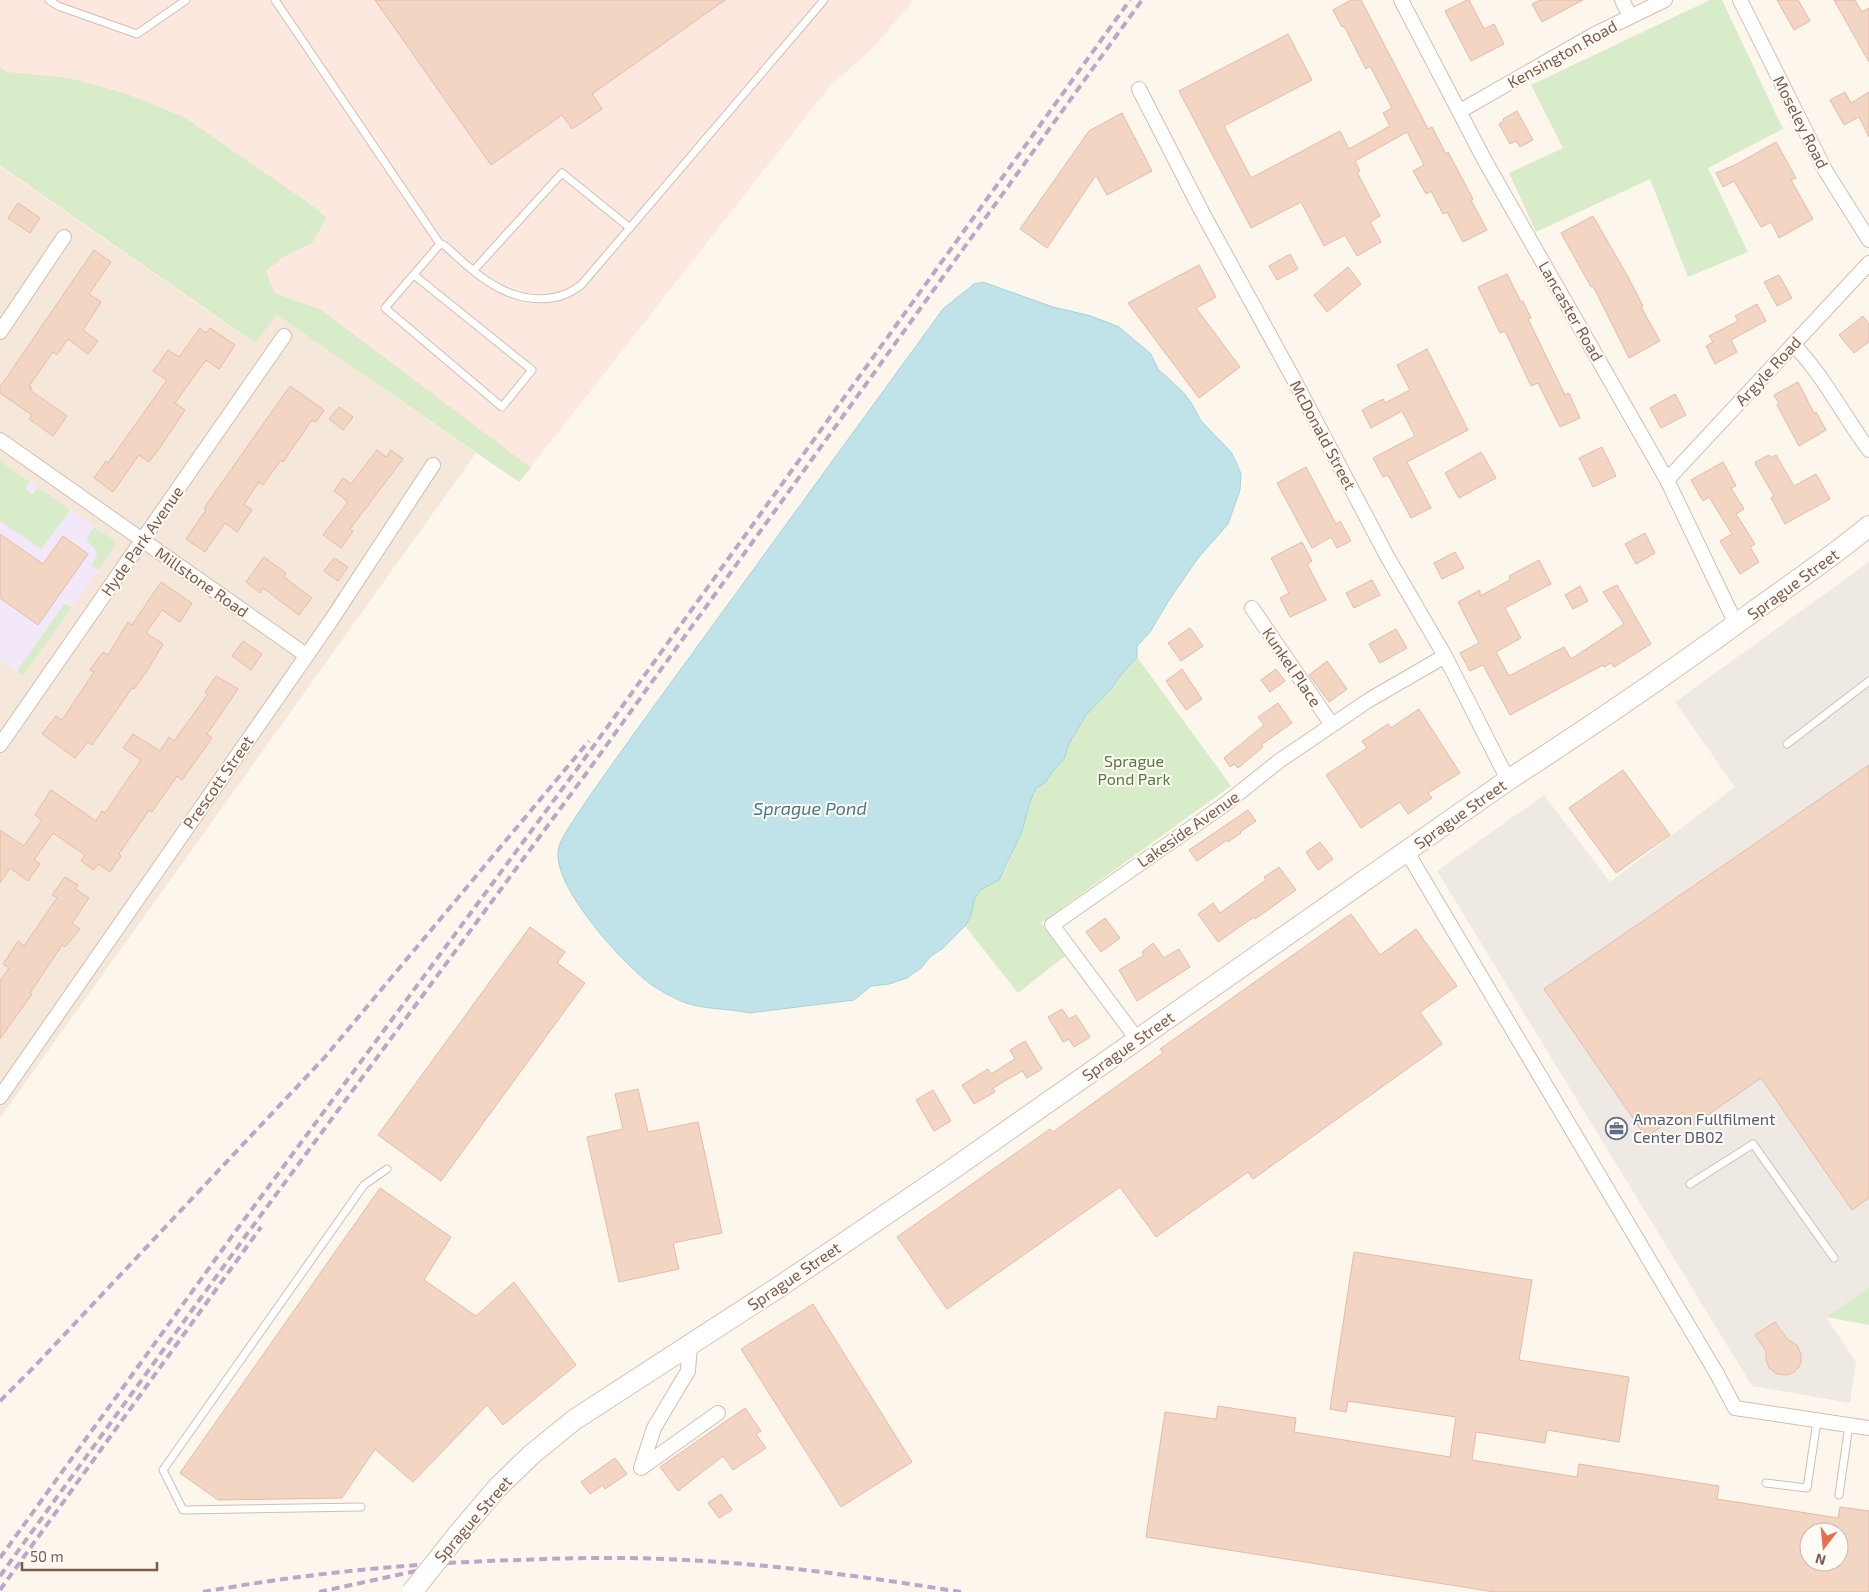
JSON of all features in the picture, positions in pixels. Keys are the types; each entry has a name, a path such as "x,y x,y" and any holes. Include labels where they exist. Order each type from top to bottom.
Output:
{"main road":[{"name":"Sprague Street","path":"412,1592 497,1488 552,1437 626,1385 786,1282 1137,1040 1508,780 1574,738 1842,549 1869,526"}],"street":[{"name":"Lancaster Road","path":"1401,0 1485,161 1666,480 1736,624"},
{"path":"1622,0 1630,16"},
{"name":"Kensington Road","path":"1460,111 1586,39 1665,0"},
{"name":"Moseley Road","path":"1740,0 1825,170 1869,240"},
{"name":"McDonald Street","path":"1139,88 1202,212 1388,558 1444,656 1508,780"},
{"path":"0,332 64,237"},
{"name":"Argyle Road","path":"1666,480 1869,263"},
{"name":"Hyde Park Avenue","path":"0,745 284,336"},
{"path":"1794,344 1824,380 1850,424 1869,450"},
{"name":"Millstone Road","path":"0,440 306,655"},
{"name":"Prescott Street","path":"2,1090 330,622 433,466"},
{"name":"Kunkel Place","path":"1252,608 1332,725"},
{"name":"Lakeside Avenue","path":"1137,1040 1052,925 1224,805 1280,761 1332,725 1369,700 1444,656"},
{"path":"1407,852 1712,1365 1735,1408 1869,1428"},
{"path":"690,1344 688,1371 654,1428 641,1468 718,1413"}],"lane":[{"path":"49,0 58,6 137,34 186,0"},
{"path":"275,0 440,244 444,245 498,288 512,294 538,299 562,297 572,293 582,284 824,0"},
{"path":"474,270 562,173 630,228"},
{"path":"414,275 532,370 502,407 384,308 440,244"},
{"path":"1787,744 1869,681"},
{"path":"1690,1184 1753,1144 1834,1258"},
{"path":"361,1506 183,1510 163,1470 364,1185 387,1169"},
{"path":"1766,1483 1807,1488 1817,1421"},
{"path":"1839,1495 1849,1425"}],"shaded area":[{"path":"0,0 914,0 872,49 830,86 519,482 277,315 255,343 0,167"},
{"path":"0,167 254,343 277,315 476,453 0,1118"},
{"path":"0,461 110,537 115,543 112,551 23,676 0,660"},
{"path":"1869,562 1869,1287 1826,1317 1856,1362 1850,1403 1752,1386 1437,871 1544,795 1610,882 1735,787 1675,702"}],"green space":[{"path":"1710,0 1722,0 1783,129 1708,168 1748,252 1688,277 1650,179 1536,232 1509,173 1563,148 1531,85"},
{"path":"0,67 7,72 69,78 127,94 184,117 310,204 327,218 312,243 285,256 266,271 274,293 320,309 531,468 519,482 277,315 255,343 0,165"},
{"path":"0,461 30,482 25,489 33,494 38,487 70,510 41,549 0,521"},
{"path":"94,527 110,537 115,543 114,548 98,570 91,566 97,552 86,539"},
{"path":"66,604 72,607 23,676 17,671"},
{"name":"Sprague Pond Park","path":"1137,657 1231,786 1041,923 1065,956 1018,993 965,926 971,916 974,900 980,890 999,880 1007,866 1021,834 1036,788 1045,783 1064,759 1069,744 1086,715 1111,689"},
{"path":"1869,1287 1869,1325 1826,1317"}],"water":[{"name":"Sprague Pond","path":"983,282 1053,307 1091,316 1119,327 1151,354 1158,369 1183,392 1201,421 1231,452 1237,464 1241,474 1240,490 1228,524 1198,558 1150,632 1137,646 1137,657 1111,689 1086,715 1069,744 1064,759 1045,783 1036,788 1021,834 999,880 980,890 974,900 971,916 965,926 943,948 930,957 921,968 907,978 889,984 871,986 854,1000 749,1013 686,1003 653,986 632,968 604,938 566,884 560,867 558,852 560,843 583,806 638,728 943,309 974,284"}],"building":[{"path":"375,0 725,0 592,94 602,109 572,129 562,115 491,165"},
{"path":"1351,0 1361,0 1428,129 1432,127 1446,154 1448,152 1487,230 1463,242 1447,212 1443,214 1431,191 1426,194 1413,171 1424,165 1407,132 1355,161 1360,171 1357,172 1380,216 1370,222 1381,242 1357,256 1345,235 1324,246 1301,202 1251,228 1179,91 1288,34 1312,80 1224,126 1251,178 1340,131 1349,149 1390,126 1383,113 1392,108 1370,66 1366,69 1344,26 1342,27 1333,10"},
{"path":"1469,0 1484,29 1494,24 1504,44 1471,61 1445,11"},
{"path":"1540,0 1583,0 1542,22 1532,4"},
{"path":"1777,0 1798,0 1810,21 1794,30"},
{"path":"1834,0 1855,0 1862,12 1869,8 1869,62"},
{"path":"1845,92 1851,103 1869,92 1869,137 1859,117 1844,125 1830,100"},
{"path":"1517,111 1533,140 1520,147 1516,141 1510,144 1499,124 1504,121 1503,119"},
{"path":"1122,113 1152,171 1107,195 1096,175 1047,248 1020,229 1089,131"},
{"path":"1776,142 1796,178 1791,180 1813,219 1779,238 1771,222 1761,227 1734,181 1723,187 1716,173 1737,164"},
{"path":"18,203 40,218 30,233 8,218"},
{"path":"1593,216 1628,277 1643,306 1641,307 1660,341 1629,358 1593,286 1591,287 1561,233"},
{"path":"94,250 111,262 89,294 101,302 83,330 98,341 88,354 68,339 57,355 53,352 29,386 32,388 30,390 67,416 53,436 29,419 32,415 0,393 0,387"},
{"path":"1290,254 1298,269 1277,280 1269,266"},
{"path":"1199,265 1216,297 1196,308 1240,367 1199,398 1128,303"},
{"path":"1348,267 1361,284 1327,312 1314,295"},
{"path":"1507,274 1521,302 1523,301 1531,318 1528,319 1565,395 1569,393 1580,418 1560,427 1538,383 1531,386 1505,331 1500,333 1478,287"},
{"path":"1779,275 1792,298 1777,306 1764,282"},
{"path":"1757,304 1766,321 1731,340 1737,352 1715,364 1706,346 1713,342 1709,336 1738,321 1735,316"},
{"path":"1863,316 1869,324 1869,342 1854,353 1839,335"},
{"path":"200,328 206,333 210,328 235,345 219,369 206,360 175,403 185,410 161,446 149,462 139,455 113,492 94,478 106,461 108,463 167,380 153,371 168,350 179,357"},
{"path":"1427,349 1468,430 1407,462 1431,508 1411,518 1388,475 1383,477 1373,458 1415,436 1402,411 1371,428 1362,410 1383,399 1385,403 1410,390 1397,365"},
{"path":"1798,382 1814,413 1816,412 1826,430 1799,446 1777,405 1779,404 1774,395"},
{"path":"290,386 324,410 316,422 312,420 283,462 281,460 263,485 259,482 244,504 252,510 237,532 225,523 205,552 186,539 206,510 204,508"},
{"path":"1675,394 1686,415 1661,428 1650,408"},
{"path":"339,407 353,417 343,430 329,419"},
{"path":"1602,447 1616,476 1593,487 1579,458"},
{"path":"377,450 386,457 391,450 403,459 350,529 353,531 341,548 323,535 348,502 334,491 343,478 351,484"},
{"path":"1481,452 1496,478 1459,498 1445,473"},
{"path":"1769,455 1771,458 1776,455 1794,486 1816,474 1830,499 1785,524 1771,498 1774,496 1755,462"},
{"path":"1723,462 1736,486 1731,488 1744,509 1736,514 1755,544 1750,547 1759,562 1740,574 1720,541 1732,534 1709,497 1703,501 1691,480"},
{"path":"1306,467 1336,524 1340,521 1351,541 1337,548 1331,537 1312,548 1277,483"},
{"path":"1645,533 1655,553 1636,564 1625,544"},
{"path":"0,534 43,564 63,536 88,554 38,625 0,598"},
{"path":"1302,542 1312,561 1307,564 1326,600 1290,617 1280,598 1289,593 1271,558"},
{"path":"1455,552 1464,568 1442,579 1434,563"},
{"path":"264,557 286,573 284,577 312,598 299,615 263,588 260,593 246,582"},
{"path":"334,558 348,567 338,581 324,571"},
{"path":"1539,560 1551,584 1505,608 1521,638 1496,652 1509,676 1564,647 1571,659 1624,624 1603,592 1617,585 1651,644 1614,667 1611,663 1604,667 1603,665 1510,715 1483,665 1470,671 1460,653 1479,643 1458,602 1480,590 1480,596 1510,580 1509,576"},
{"path":"1372,580 1380,595 1354,608 1346,593"},
{"path":"161,582 192,603 180,622 162,610 146,633 163,644 147,671 134,689 132,688 92,745 88,742 75,758 42,734 56,716 62,720 94,672 90,670 103,652 108,655 128,622 132,625"},
{"path":"1580,586 1588,601 1573,609 1565,595"},
{"path":"1190,628 1203,646 1181,661 1168,643"},
{"path":"1396,629 1407,648 1380,663 1369,644"},
{"path":"243,641 262,654 251,670 232,656"},
{"path":"1327,661 1347,689 1329,702 1309,675"},
{"path":"1182,669 1202,699 1186,710 1166,681"},
{"path":"1276,669 1285,681 1270,692 1261,680"},
{"path":"216,676 238,689 207,734 212,738 182,780 177,776 152,812 149,810 119,854 121,856 110,872 98,864 94,870 81,861 85,855 53,833 34,860 40,864 28,881 10,868 0,883 0,830 24,846 42,820 35,815 51,790 96,821 102,811 105,813 141,760 123,748 133,734 160,751 169,737 174,741 208,694 205,692"},
{"path":"1278,703 1292,723 1261,745 1263,747 1238,768 1234,764 1230,767 1224,758 1264,725 1258,717"},
{"path":"1419,709 1460,773 1428,793 1432,798 1408,814 1400,802 1361,828 1326,775 1367,748 1362,741 1388,724 1391,728"},
{"path":"1869,765 1869,1198 1852,1210 1761,1078 1692,1126 1683,1112 1646,1137 1544,989"},
{"path":"1623,770 1670,835 1616,873 1569,808"},
{"path":"1248,810 1256,821 1228,842 1227,840 1197,861 1189,850"},
{"path":"1320,842 1333,859 1318,870 1306,852"},
{"path":"1279,867 1296,890 1218,942 1198,914 1213,903 1220,913 1266,880 1264,877"},
{"path":"65,877 78,885 75,889 89,898 72,923 80,929 65,947 62,945 30,993 32,994 0,1039 0,981 9,968 3,964 18,941 24,946 57,898 52,895"},
{"path":"1351,914 1380,955 1416,929 1457,986 1420,1012 1442,1044 1253,1179 1248,1172 1156,1237 1120,1187 947,1309 897,1237 1050,1129 1053,1132 1163,1053 1160,1049"},
{"path":"1105,918 1120,938 1101,952 1086,932"},
{"path":"530,927 565,952 557,963 585,983 441,1181 378,1135"},
{"path":"1153,943 1164,958 1179,949 1190,967 1137,1001 1119,970 1144,955 1142,952"},
{"path":"1062,1009 1069,1019 1076,1015 1090,1037 1074,1047 1069,1039 1063,1042 1048,1017"},
{"path":"1025,1041 1042,1069 1027,1078 1022,1071 993,1088 995,1092 974,1104 962,1085 988,1069 991,1074 1015,1059 1010,1050"},
{"path":"638,1089 648,1132 698,1122 722,1233 673,1243 679,1269 619,1282 587,1137 623,1129 615,1094"},
{"path":"933,1090 951,1121 934,1131 916,1100"},
{"path":"380,1188 451,1237 424,1280 476,1316 514,1282 576,1365 503,1425 487,1405 413,1482 375,1449 342,1498 218,1500 180,1473"},
{"path":"1354,1252 1532,1280 1519,1360 1629,1377 1619,1442 1547,1430 1545,1443 1476,1432 1472,1460 1577,1477 1579,1464 1719,1486 1717,1499 1838,1518 1840,1507 1869,1511 1869,1592 1495,1592 1146,1537 1165,1412 1216,1419 1218,1406 1296,1418 1294,1432 1450,1457 1456,1417 1348,1401 1346,1412 1330,1409"},
{"path":"813,1304 912,1462 841,1507 741,1349"},
{"path":"1775,1322 1787,1339 1797,1345 1801,1354 1801,1363 1798,1368 1787,1375 1777,1374 1769,1368 1766,1351 1755,1335"},
{"path":"745,1408 761,1431 756,1434 766,1448 733,1470 723,1456 678,1491 660,1467"},
{"path":"615,1458 627,1474 605,1489 603,1485 590,1494 581,1482"},
{"path":"721,1494 732,1510 719,1518 708,1503"}],"railway":[{"path":"0,1558 238,1228 580,765 1130,0"},
{"path":"0,1576 247,1234 588,771 1142,0"},
{"path":"0,1401 325,1057 589,741"},
{"path":"0,1590 261,1227"},
{"path":"203,1592 281,1579 400,1566 479,1561 610,1558 647,1558 776,1567 961,1592"},
{"path":"319,1592 416,1571"}],"place":[{"name":"Amazon Fullfilment Center DB02","path":"1617,1128"}]}
